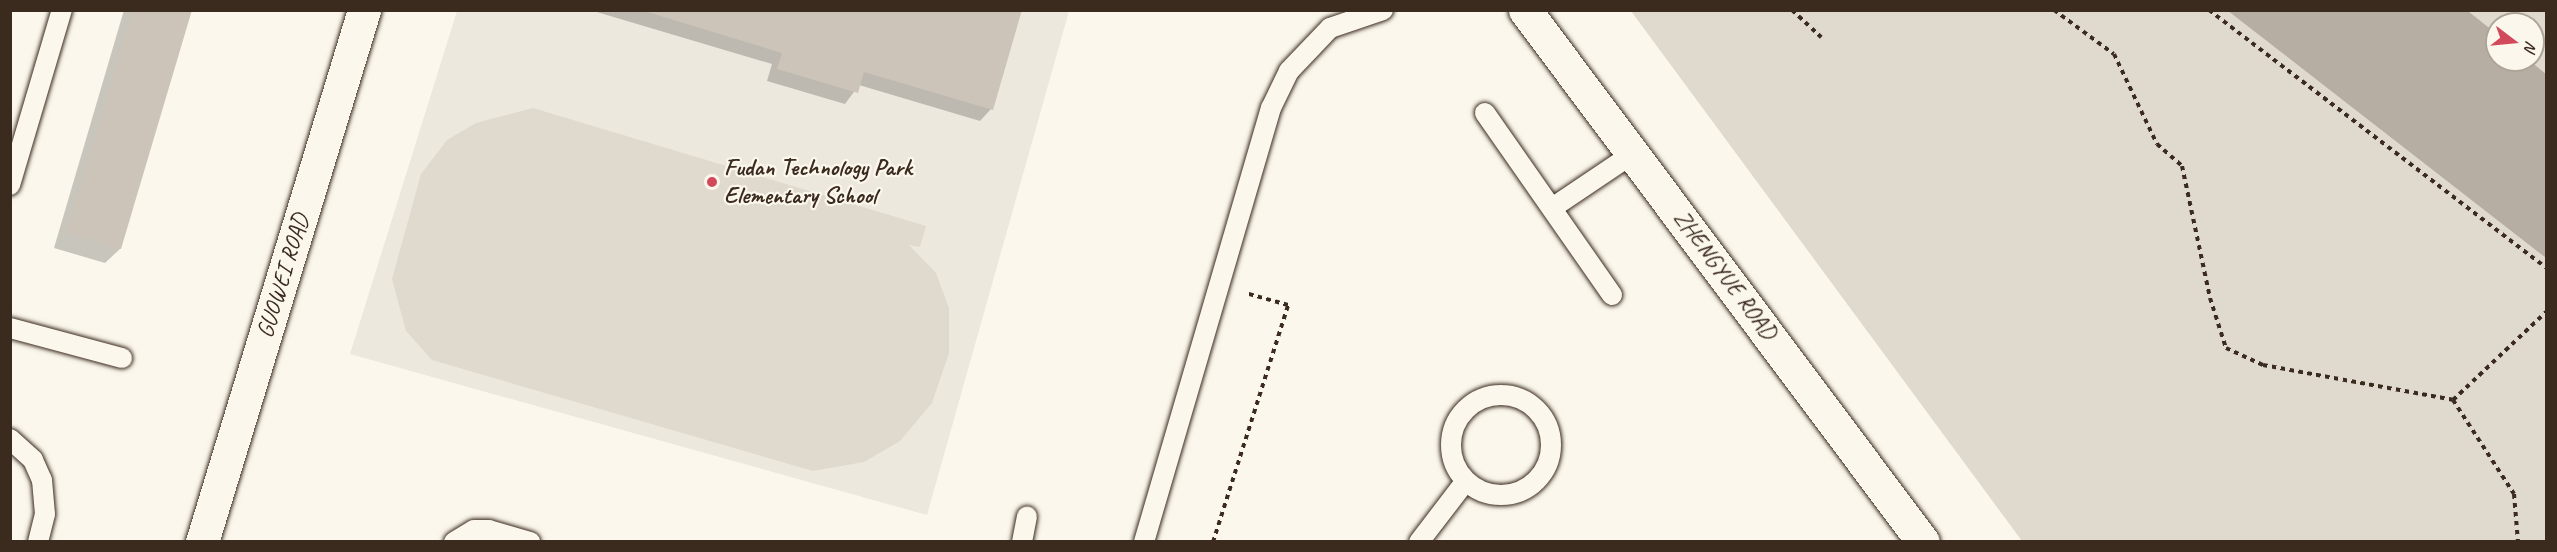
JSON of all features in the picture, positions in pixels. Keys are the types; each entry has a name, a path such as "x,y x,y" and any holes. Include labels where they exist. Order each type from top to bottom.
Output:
{"street":[{"name":"GUOWEI ROAD","path":"202,542 364,10"},
{"name":"ZHENGYUE ROAD","path":"1525,10 1923,542"}],"lane":[{"path":"10,185 62,10"},
{"path":"1144,542 1217,284 1271,108 1289,71 1330,19 1383,10"},
{"path":"1485,113 1612,295"},
{"path":"1552,208 1634,153"},
{"path":"10,328 122,358"},
{"path":"1509,395 1526,400 1545,418 1552,444 1548,465 1538,481 1519,493 1494,496 1466,482 1457,470 1452,432 1469,406 1485,397 1509,395"},
{"path":"10,439 33,460 42,480 45,514 38,542"},
{"path":"1419,542 1466,482"},
{"path":"1022,542 1027,516"},
{"path":"454,542 474,530 489,530 530,542"}],"path":[{"path":"1792,10 1821,37"},
{"path":"2054,10 2114,54 2157,144 2182,166 2210,298 2226,348 2263,365 2453,400 2514,494 2518,542"},
{"path":"2209,10 2547,268"},
{"path":"1213,542 1288,305 1217,284"},
{"path":"2453,400 2547,312"}],"shaded area":[{"name":"Fudan Technology Park Elementary School","path":"457,11 1069,11 927,515 350,354"},
{"path":"1631,11 2228,11 2546,258 2546,541 2022,541"},
{"path":"2228,11 2468,11 2485,24 2485,72 2544,72 2546,74 2546,258"},
{"path":"2468,11 2546,11 2546,74 2544,72 2545,12 2485,12 2485,24"},
{"path":"533,108 926,226 920,247 909,245 936,273 949,308 949,353 932,403 900,441 864,462 813,471 432,360 406,331 392,279 421,174 447,140 476,123"}],"building":[{"path":"133,10 192,10 121,249 67,233"},
{"path":"641,10 1022,10 993,110 864,72 858,93 777,69 782,53"}],"place":[{"name":"Fudan Technology Park Elementary School","path":"712,182"}]}
